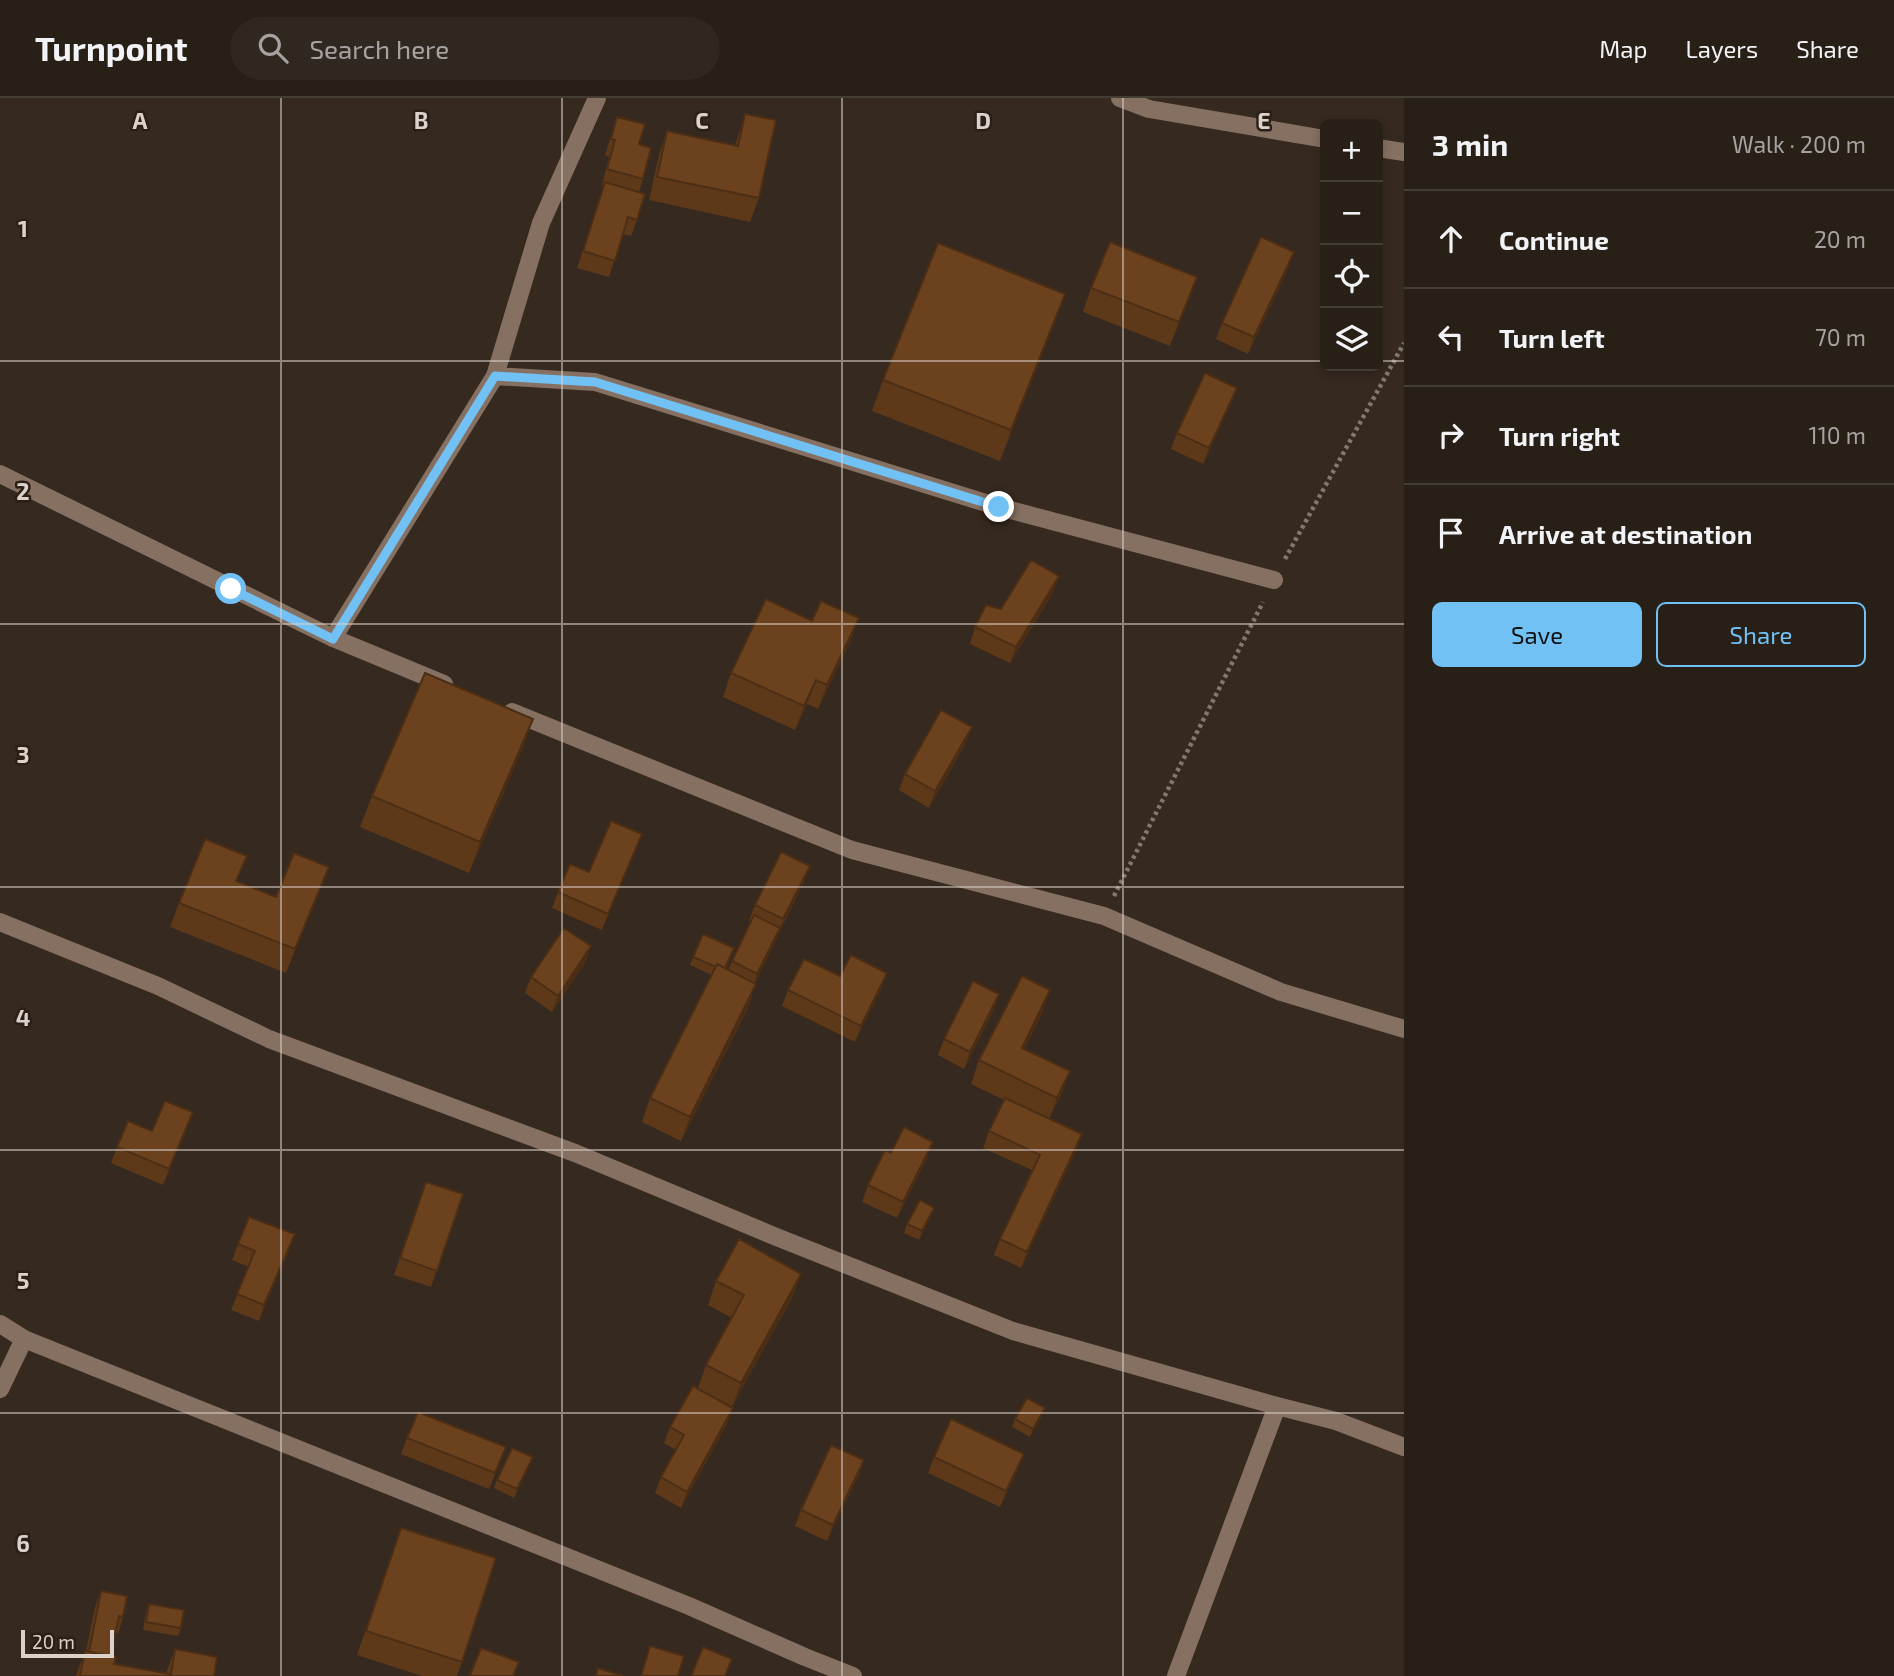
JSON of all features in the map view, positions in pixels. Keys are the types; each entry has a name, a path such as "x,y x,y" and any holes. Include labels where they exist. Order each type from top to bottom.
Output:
{"street":[{"path":"333,639 495,376 541,223 597,98"},
{"path":"1120,98 1320,138"},
{"path":"1383,149 1404,152"},
{"path":"495,376 595,382 999,507 1274,580"},
{"path":"0,474 333,639 460,690"},
{"path":"498,706 852,850 1104,916 1281,992 1404,1029"},
{"path":"0,922 158,986 269,1039 575,1153 1013,1331 1336,1421 1404,1447"},
{"path":"0,1324 24,1339 677,1601 853,1676"},
{"path":"0,1389 24,1339"},
{"path":"1176,1676 1277,1406"}],"path":[{"path":"1104,916 1303,524 1404,343"}],"building":[{"path":"745,114 776,120 759,198 657,177 667,131 738,146"},
{"path":"617,117 645,124 639,144 651,148 643,179 607,169 615,140 611,139"},
{"path":"605,182 645,194 637,220 628,217 615,261 583,251"},
{"path":"1261,237 1294,252 1254,337 1222,323"},
{"path":"1110,242 1197,277 1179,322 1091,288"},
{"path":"938,243 1065,294 1011,430 883,380"},
{"path":"1205,373 1237,388 1209,448 1177,433"},
{"path":"1031,560 1059,576 1016,647 975,627 986,605 1001,609"},
{"path":"766,599 812,621 821,601 859,618 827,685 816,680 804,706 731,673"},
{"path":"425,673 533,719 480,842 372,796"},
{"path":"941,710 972,727 935,791 905,774"},
{"path":"611,821 642,834 608,914 558,892 570,864 589,872"},
{"path":"205,839 247,856 236,881 276,897 294,853 329,867 295,949 179,903"},
{"path":"781,852 810,866 783,919 755,905"},
{"path":"754,915 780,928 757,974 732,961"},
{"path":"564,928 591,946 558,996 531,977"},
{"path":"703,934 734,948 725,968 693,957"},
{"path":"851,955 887,973 861,1026 788,990 804,959 840,976"},
{"path":"717,964 756,984 690,1117 650,1098"},
{"path":"1022,976 1050,990 1022,1048 1070,1071 1057,1098 979,1060"},
{"path":"973,981 999,994 970,1052 944,1039"},
{"path":"1005,1098 1082,1134 1027,1252 1000,1239 1040,1155 989,1131"},
{"path":"165,1101 193,1112 169,1169 117,1147 128,1121 152,1131"},
{"path":"904,1127 933,1142 903,1202 868,1185 885,1150 891,1153"},
{"path":"426,1182 463,1194 437,1271 400,1258"},
{"path":"920,1200 934,1208 922,1231 907,1224"},
{"path":"249,1217 295,1234 264,1305 237,1294 255,1251 238,1244"},
{"path":"739,1239 801,1274 741,1383 706,1365 744,1295 716,1281"},
{"path":"693,1386 733,1408 687,1492 661,1477 684,1435 670,1427"},
{"path":"1027,1398 1045,1408 1033,1429 1015,1419"},
{"path":"418,1412 506,1447 495,1473 407,1438"},
{"path":"951,1419 1024,1454 1006,1491 934,1457"},
{"path":"831,1445 864,1460 833,1525 801,1510"},
{"path":"512,1448 533,1457 517,1489 497,1480"},
{"path":"401,1528 496,1558 462,1662 366,1631"},
{"path":"101,1591 127,1596 123,1617 119,1616 111,1656 89,1652"},
{"path":"149,1604 184,1610 181,1628 146,1622"},
{"path":"650,1646 684,1656 678,1676 641,1676"},
{"path":"703,1647 732,1659 725,1676 691,1676"},
{"path":"481,1648 519,1662 513,1676 470,1675"},
{"path":"175,1649 217,1657 214,1676 80,1676 85,1651 116,1657 114,1664 171,1674"},
{"path":"598,1668 623,1676 596,1676"}],"route":[{"path":"231,589 333,639 495,376 595,382 999,507"}]}
